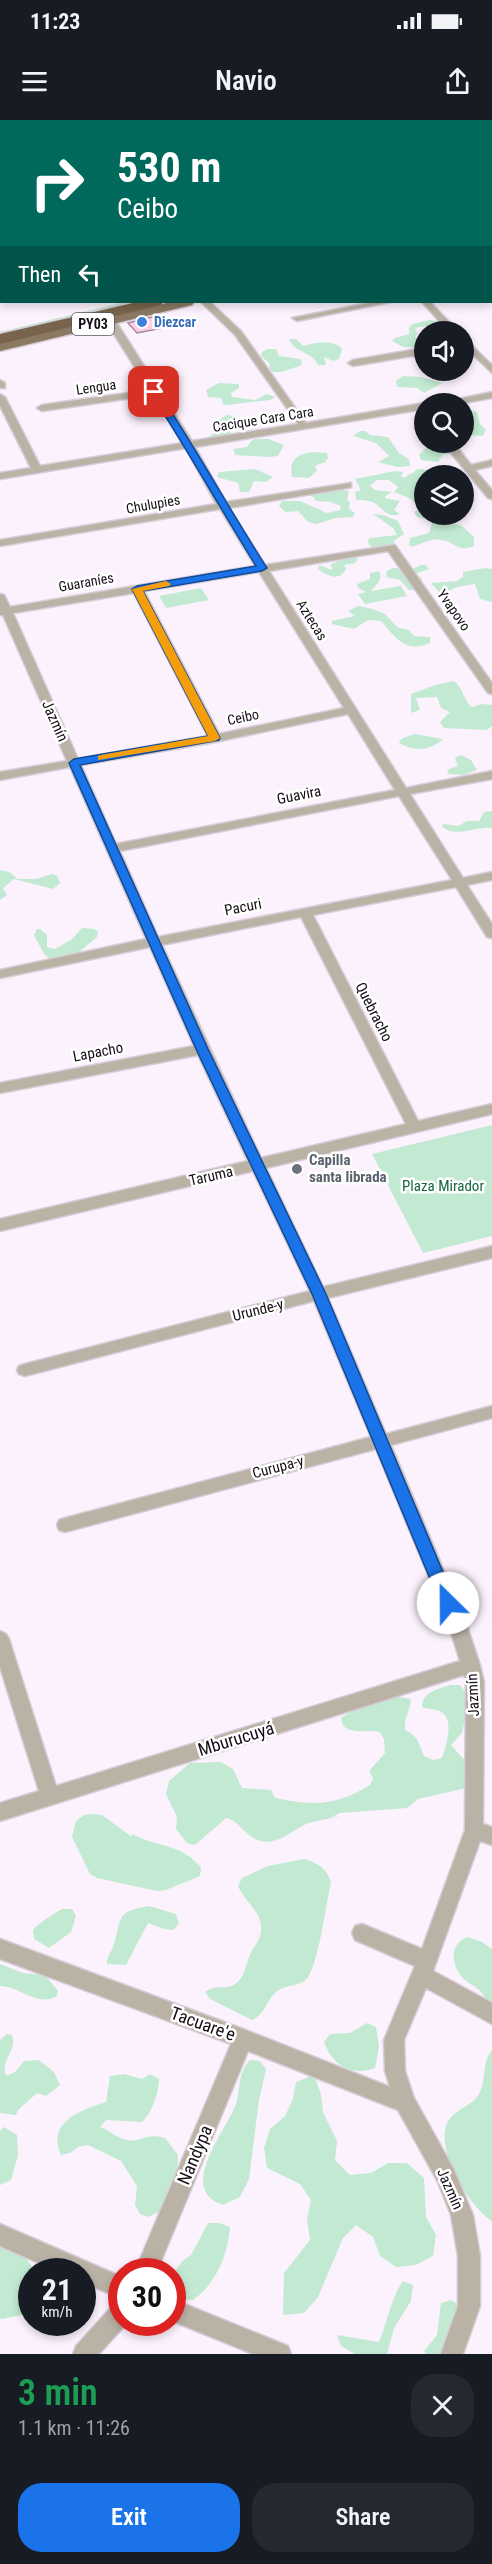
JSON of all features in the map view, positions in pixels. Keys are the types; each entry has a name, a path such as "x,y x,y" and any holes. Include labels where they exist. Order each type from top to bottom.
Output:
{"highway":[{"name":"PY03","path":"0,328 107,303"},
{"name":"PY03","path":"0,339 151,303"}],"main road":[{"name":"PY03","path":"0,346 183,303"}],"street":[{"path":"206,303 238,333 304,426"},
{"path":"297,318 380,303"},
{"path":"427,303 444,321"},
{"name":"Aztecas","path":"110,320 189,445 222,506 492,934"},
{"path":"353,363 414,353"},
{"path":"474,353 492,370"},
{"path":"1,389 37,470"},
{"name":"Lengua","path":"42,408 154,392"},
{"path":"474,398 492,395"},
{"name":"Cacique Cara Cara","path":"0,476 414,408"},
{"path":"456,453 466,465"},
{"path":"474,467 492,463"},
{"path":"474,474 492,496"},
{"name":"Chulupies","path":"0,543 347,485"},
{"name":"Guaraníes","path":"2,607 137,589 391,547"},
{"name":"Yvapovo","path":"391,547 492,691"},
{"path":"137,589 215,738"},
{"name":"Jazmín","path":"2,607 202,1049 319,1294 457,1623 471,1665 475,1682 483,1833 394,2040 395,2071 405,2103 446,2175 462,2215 470,2256 469,2306 452,2354"},
{"name":"Ceibo","path":"0,776 215,738 351,710"},
{"name":"Guavira","path":"113,848 492,774"},
{"name":"Pacuri","path":"0,974 492,876"},
{"name":"Quebracho","path":"305,912 414,1127"},
{"name":"Lapacho","path":"0,1088 202,1049"},
{"name":"Taruma","path":"0,1225 492,1109"},
{"name":"Urunde-y","path":"25,1370 492,1252"},
{"name":"Curupa-y","path":"65,1525 492,1412"},
{"path":"0,1639 50,1797"},
{"name":"Mburucuyá","path":"0,1812 471,1665"},
{"path":"362,1934 424,1968 492,2014"},
{"name":"Tacuare'e","path":"0,1949 243,2039 405,2103"},
{"name":"Nandypa","path":"151,2258 243,2039"},
{"path":"0,2235 52,2258"},
{"path":"186,2316 280,2354"},
{"path":"84,2354 108,2327"}],"green space":[{"path":"120,303 139,303 0,336 0,332"},
{"path":"414,324 414,348 403,347 392,341 409,334"},
{"path":"289,339 296,339 303,346 329,343 342,349 339,359 333,361 324,357 326,365 318,365 312,357 291,344"},
{"path":"267,349 276,349 279,356 301,359 302,365 282,372 273,372 269,368 270,364 261,356 262,352"},
{"path":"403,376 414,377 414,381 442,383 424,393 417,388 397,387 396,381"},
{"path":"219,383 239,384 239,388 231,393 232,397 255,400 267,394 276,397 270,400 226,405 223,404 221,398 208,397 206,390"},
{"path":"474,411 477,412 480,424 486,430 483,436 474,435"},
{"path":"227,415 236,416 243,422 242,424 231,427 230,435 207,438 218,431 216,425"},
{"path":"360,431 365,431 370,435 388,437 399,453 409,459 410,466 397,467 378,462 389,456 376,443 353,436"},
{"path":"255,439 269,439 284,445 278,456 235,455 233,449 247,447"},
{"path":"314,452 327,453 328,458 325,462 315,466 317,471 309,478 292,477 291,471 295,458"},
{"path":"421,453 455,453 442,455 438,462 421,460 419,455"},
{"path":"255,469 273,477 266,482 254,481 249,492 240,492 238,483 217,477 219,472"},
{"path":"395,471 403,472 401,476 404,478 414,472 414,501 394,492 398,487 389,480 377,480 370,486 375,490 392,492 385,498 400,501 394,510 400,514 390,514 372,502 356,500 355,492 361,490 355,479"},
{"path":"337,489 349,491 347,500 350,502 349,509 355,513 353,517 335,518 317,524 308,522 298,511 285,512 279,506 282,501 300,501 327,513 340,510 341,506 316,501 306,493 312,490 326,492"},
{"path":"373,514 398,521 404,534 395,540 393,545 372,547 369,545 370,538 397,535 393,528"},
{"path":"431,525 462,526 474,537 474,546 460,548 438,540 412,547 409,545 410,538 429,533"},
{"path":"350,557 358,559 355,563 344,565 346,569 336,577 329,576 318,569 319,565 332,570 331,564"},
{"path":"426,565 429,569 415,574 422,578 421,586 417,590 409,590 400,580 386,577 387,571 393,568 412,569"},
{"path":"492,569 492,602 480,599 475,584 457,587 444,594 440,593 431,583 457,581 463,577 463,572"},
{"path":"379,571 380,580 371,591 401,586 407,596 365,604 358,594 366,592 358,588 357,584 370,579 370,573"},
{"path":"201,588 209,600 166,608 159,596"},
{"path":"358,606 385,614 397,627 409,630 414,636 430,637 430,643 422,646 408,645 396,638 381,621 368,620 354,629 332,624 332,621 355,616 348,611"},
{"path":"453,681 459,686 472,707 481,704 492,705 492,726 487,730 444,728 440,722 450,712 441,708 437,697 416,698 420,710 411,713 411,694"},
{"path":"414,734 443,739 433,746 422,749 411,748 399,743 401,739"},
{"path":"461,755 471,760 477,770 463,775 447,774 449,769 458,766 455,758"},
{"path":"492,811 492,828 453,832 441,826 444,824 458,826 467,821 479,821 484,812"},
{"path":"0,870 9,872 18,879 36,879 52,874 57,876 60,883 53,889 14,879 3,888 7,895 0,900"},
{"path":"82,928 94,929 98,932 97,937 79,952 53,961 44,954 34,935 37,929 40,929 47,935 47,947 55,949 71,940"},
{"name":"Plaza Mirador","path":"492,1125 492,1236 423,1253 372,1154"},
{"path":"450,1685 460,1685 470,1697 462,1733 451,1745 469,1765 471,1787 418,1799 407,1808 340,1813 332,1817 342,1816 309,1823 286,1836 268,1842 256,1839 231,1819 226,1818 195,1845 187,1843 176,1829 177,1817 166,1794 169,1781 190,1763 221,1762 233,1769 242,1788 271,1790 275,1798 301,1802 335,1800 370,1785 373,1778 369,1771 385,1753 384,1739 380,1732 348,1729 343,1726 341,1718 362,1705 393,1696 411,1699 405,1730 415,1737 424,1756 433,1760 442,1758 446,1747 448,1721 441,1712 422,1707 428,1695"},
{"path":"84,1815 102,1815 132,1837 132,1834 186,1854 201,1868 200,1876 166,1890 157,1891 97,1878 90,1874 72,1837 76,1821"},
{"path":"304,1859 321,1867 331,1882 316,1958 305,1980 275,1993 260,2015 252,2020 210,1999 205,1992 213,1988 232,1986 238,1981 259,1939 261,1923 238,1886 242,1878 268,1866"},
{"path":"149,1906 176,1914 179,1923 173,1930 148,1923 126,1965 107,1964 121,1918 130,1911"},
{"path":"62,1909 72,1909 76,1916 71,1932 49,1948 34,1939 33,1930"},
{"path":"467,1937 482,1942 492,1949 492,2010 482,1993 466,1981 457,1970 454,1951 456,1946"},
{"path":"0,1964 23,1973 45,1975 58,1991 57,1996 43,2000 0,1986"},
{"path":"367,2023 376,2027 379,2046 375,2068 358,2071 344,2067 332,2057 324,2042 330,2034 350,2033"},
{"path":"7,2034 12,2035 13,2045 5,2065 6,2076 15,2072 24,2061 39,2060 54,2072 60,2085 46,2096 37,2093 18,2110 16,2115 0,2113 0,2040"},
{"path":"492,2050 492,2221 483,2214 463,2189 448,2158 445,2142 446,2128 451,2117 479,2094 486,2060"},
{"path":"250,2060 260,2061 266,2069 259,2100 249,2179 240,2197 223,2205 209,2197 204,2186 204,2173 208,2158 236,2104 241,2076"},
{"path":"124,2074 142,2079 150,2074 159,2079 152,2108 142,2122 106,2120 100,2127 120,2138 132,2141 153,2136 165,2138 178,2155 177,2173 169,2207 148,2217 140,2214 135,2205 137,2186 121,2161 88,2145 61,2155 58,2144 58,2134 68,2119 106,2102 110,2076"},
{"path":"314,2075 321,2094 323,2112 337,2141 335,2160 350,2175 371,2173 388,2163 407,2163 424,2178 426,2217 436,2235 433,2256 416,2265 396,2267 380,2256 373,2237 356,2225 343,2238 318,2297 304,2313 283,2315 284,2273 310,2240 307,2219 311,2200 300,2184 267,2168 264,2148 270,2129 285,2116 293,2099 296,2082"},
{"path":"4,2127 17,2135 18,2155 11,2180 0,2185 0,2131"},
{"path":"208,2223 219,2223 230,2227 227,2248 214,2277 193,2300 186,2300 186,2258 191,2255"},
{"path":"0,2248 20,2250 26,2258 18,2258 18,2316 0,2318"},
{"path":"403,2281 413,2285 411,2301 394,2328 387,2354 355,2354 341,2346 337,2335 379,2342 393,2301"},
{"path":"451,2300 460,2306 449,2354 426,2354 424,2351 437,2335 441,2303"}],"building":[{"name":"Diezcar","path":"152,317 163,328 137,333 128,323"}],"slow traffic":[{"path":"101,758 215,738 137,589 166,584"}],"place":[{"name":"Diezcar","path":"142,322"},
{"name":"Capilla santa librada","path":"297,1169"}],"route":[{"path":"154,392 189,445 222,506 262,568 137,589 215,738 74,763 202,1049 319,1294 448,1603"}]}
